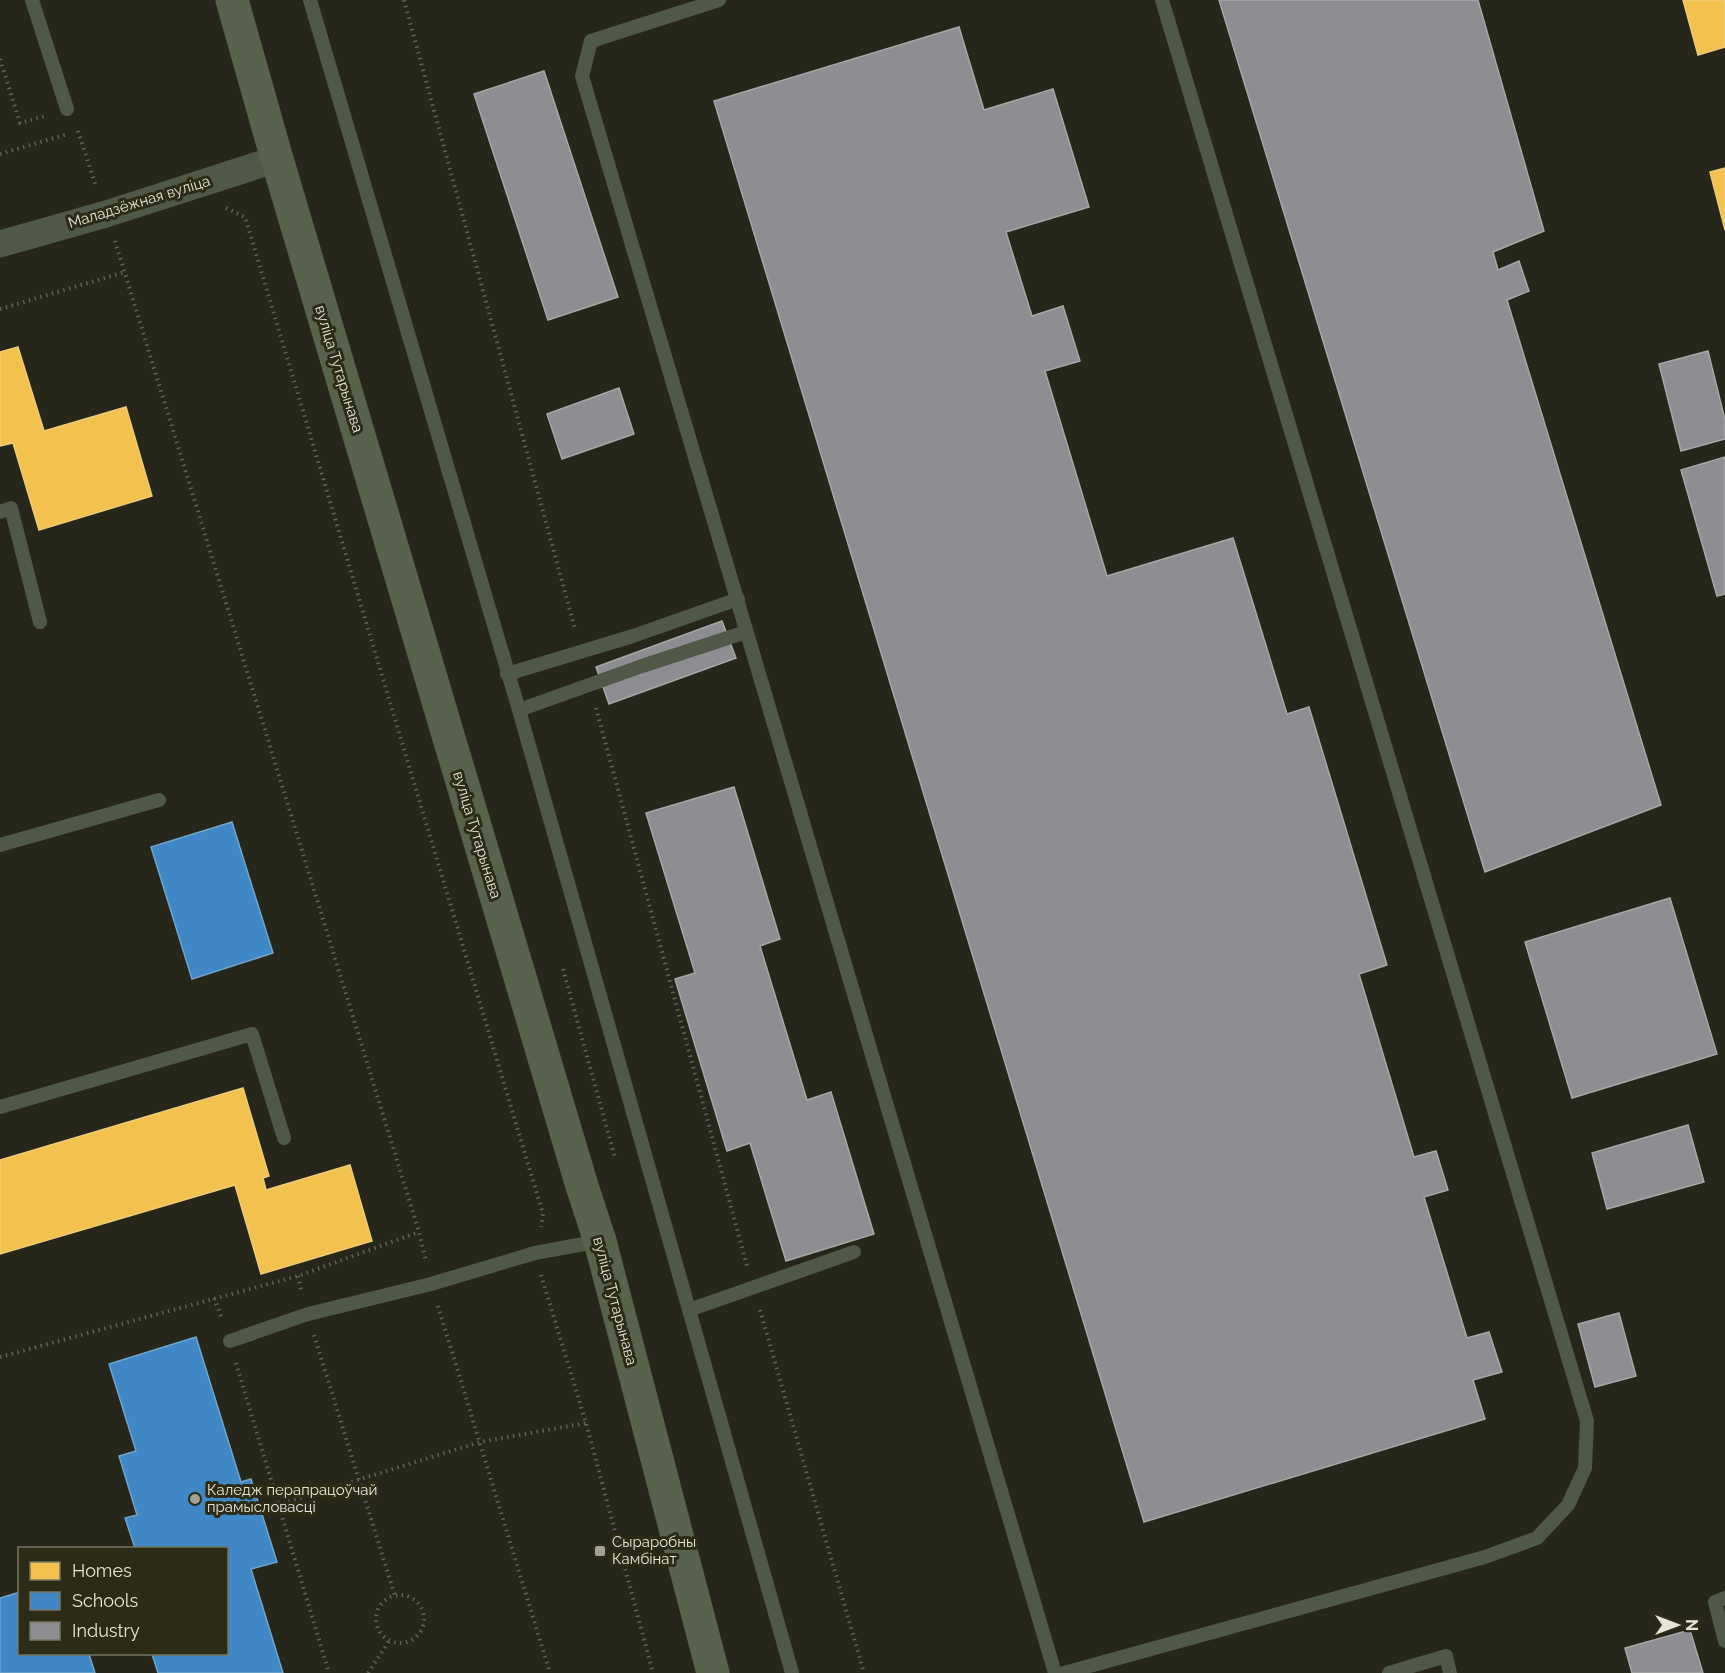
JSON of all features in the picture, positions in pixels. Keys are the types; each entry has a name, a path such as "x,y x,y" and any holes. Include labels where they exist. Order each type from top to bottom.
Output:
{"street":[{"name":"вуліца Тутарынава","path":"232,0 277,159 600,1241 713,1673"},
{"name":"Маладзёжная вуліца","path":"0,244 102,204 277,159"}],"lane":[{"path":"32,0 67,109"},
{"path":"310,0 519,710 792,1673"},
{"path":"718,0 591,41 582,76 1055,1673"},
{"path":"1064,1673 1485,1557 1537,1538 1568,1505 1585,1468 1587,1421 1162,0"},
{"path":"0,512 11,508 40,622"},
{"path":"507,674 633,636 738,599"},
{"path":"519,710 746,632"},
{"path":"0,845 159,800"},
{"path":"0,1107 252,1034 284,1138"},
{"path":"230,1341 308,1314 431,1284 535,1253 600,1241"},
{"path":"689,1310 854,1252"},
{"path":"1725,1598 1715,1602 1725,1641"},
{"path":"1389,1673 1446,1656 1450,1673"}],"path":[{"path":"404,0 581,651"},
{"path":"0,59 20,123 67,109"},
{"path":"0,154 78,131 125,272 419,1232 431,1284 550,1673"},
{"path":"225,207 245,217 543,1214 535,1253 585,1423 653,1673"},
{"path":"0,309 125,272"},
{"path":"590,685 753,1287 864,1673"},
{"path":"563,969 615,1158"},
{"path":"0,1357 298,1276 419,1232"},
{"path":"298,1276 395,1596"},
{"path":"214,1298 230,1341 277,1505 329,1673"},
{"path":"277,1505 480,1442 585,1423"},
{"path":"395,1596 413,1598 422,1607 422,1632 413,1641 401,1644 388,1641 380,1632 377,1620 380,1607 388,1598 395,1596"},
{"path":"368,1673 388,1641"}],"building: Homes":[{"path":"1683,0 1725,0 1725,47 1698,55"},
{"path":"1725,168 1725,230 1710,172"},
{"path":"18,347 44,431 126,407 152,496 39,530 13,443 0,446 0,352"},
{"path":"243,1088 269,1176 263,1178 266,1190 350,1165 372,1241 261,1274 235,1185 0,1254 0,1160"}],"building: Schools":[{"path":"232,822 273,953 192,979 151,847"},
{"name":"Каледж перапрацоўчай прамысловасці","path":"196,1337 241,1482 251,1479 277,1562 251,1569 283,1673 158,1673 152,1655 228,1655 228,1547 135,1547 125,1518 137,1515 119,1456 136,1451 109,1364"},
{"path":"18,1593 18,1655 89,1655 95,1673 0,1673 0,1598"}],"building: Industry":[{"path":"1219,0 1478,0 1544,231 1493,252 1498,270 1519,261 1529,291 1507,300 1661,805 1485,872"},
{"path":"959,27 984,110 1053,89 1089,207 1006,232 1032,316 1063,306 1080,361 1045,371 1107,576 1233,538 1287,714 1309,707 1387,965 1359,974 1414,1157 1436,1151 1448,1190 1424,1197 1467,1338 1489,1332 1502,1372 1473,1380 1485,1419 1144,1522 714,101"},
{"path":"544,71 618,297 548,320 474,94"},
{"path":"1708,351 1725,420 1725,439 1681,451 1659,364"},
{"path":"619,388 634,434 562,459 547,414"},
{"path":"1725,457 1725,594 1717,596 1681,470"},
{"path":"722,621 736,658 609,704 596,667"},
{"path":"734,787 780,939 760,946 807,1100 831,1092 874,1234 786,1261 750,1143 727,1151 675,979 695,973 646,813"},
{"path":"1670,898 1717,1054 1572,1098 1525,942"},
{"path":"1688,1125 1704,1182 1607,1209 1592,1153"},
{"path":"1619,1313 1636,1376 1595,1387 1578,1324"},
{"path":"1690,1630 1703,1673 1632,1673 1625,1648"}],"place":[{"name":"Каледж перапрацоўчай прамысловасці","path":"195,1499"},
{"name":"Сыраробны Камбінат","path":"600,1551"}]}
